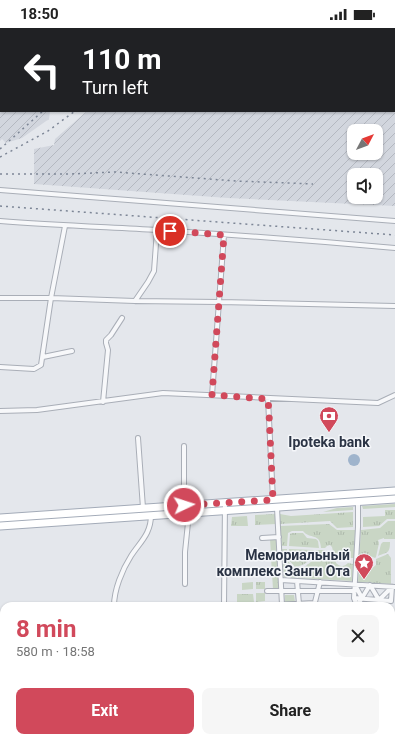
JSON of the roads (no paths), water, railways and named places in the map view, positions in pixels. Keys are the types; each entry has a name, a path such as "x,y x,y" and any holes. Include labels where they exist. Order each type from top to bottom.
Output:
{"main road":[{"path":"0,518 395,491"},
{"path":"0,526 395,499"}],"street":[{"path":"0,190 395,221"},
{"path":"0,221 306,240 395,248"},
{"path":"0,367 34,369 41,365 51,298 65,226"},
{"path":"134,301 154,271 157,230"},
{"path":"212,395 224,235"},
{"path":"0,298 395,306"},
{"path":"103,402 108,350 106,340 122,318"},
{"path":"43,357 72,351"},
{"path":"0,410 37,410 163,393 378,404 395,395"},
{"path":"268,399 273,500"},
{"path":"138,438 143,508"},
{"path":"184,446 184,505"},
{"path":"356,602 354,598 358,502"},
{"path":"224,602 225,503"},
{"path":"277,508 282,602"},
{"path":"185,584 185,558 189,513"},
{"path":"114,602 114,596 124,570 131,556 148,532 151,524 151,515"},
{"path":"262,538 279,537"},
{"path":"265,557 280,556"},
{"path":"281,580 394,587"},
{"path":"297,580 299,602"},
{"path":"315,602 320,582"},
{"path":"355,584 362,598"},
{"path":"360,602 370,585"},
{"path":"370,585 380,600"},
{"path":"354,598 391,601 394,587"},
{"path":"380,600 394,587"},
{"path":"267,591 355,591"}],"water":[{"path":"352,454 356,454 360,460 356,466 352,466 348,462 348,458"}],"railway":[{"path":"0,149 42,112"},
{"path":"0,157 48,131 74,112"},
{"path":"0,174 71,174 115,172 236,181 313,184"},
{"path":"0,206 395,235"}],"place":[{"name":"Ipoteka bank","path":"329,433"},
{"name":"Мемориальный комплекс Занги Ота","path":"364,580"}]}
